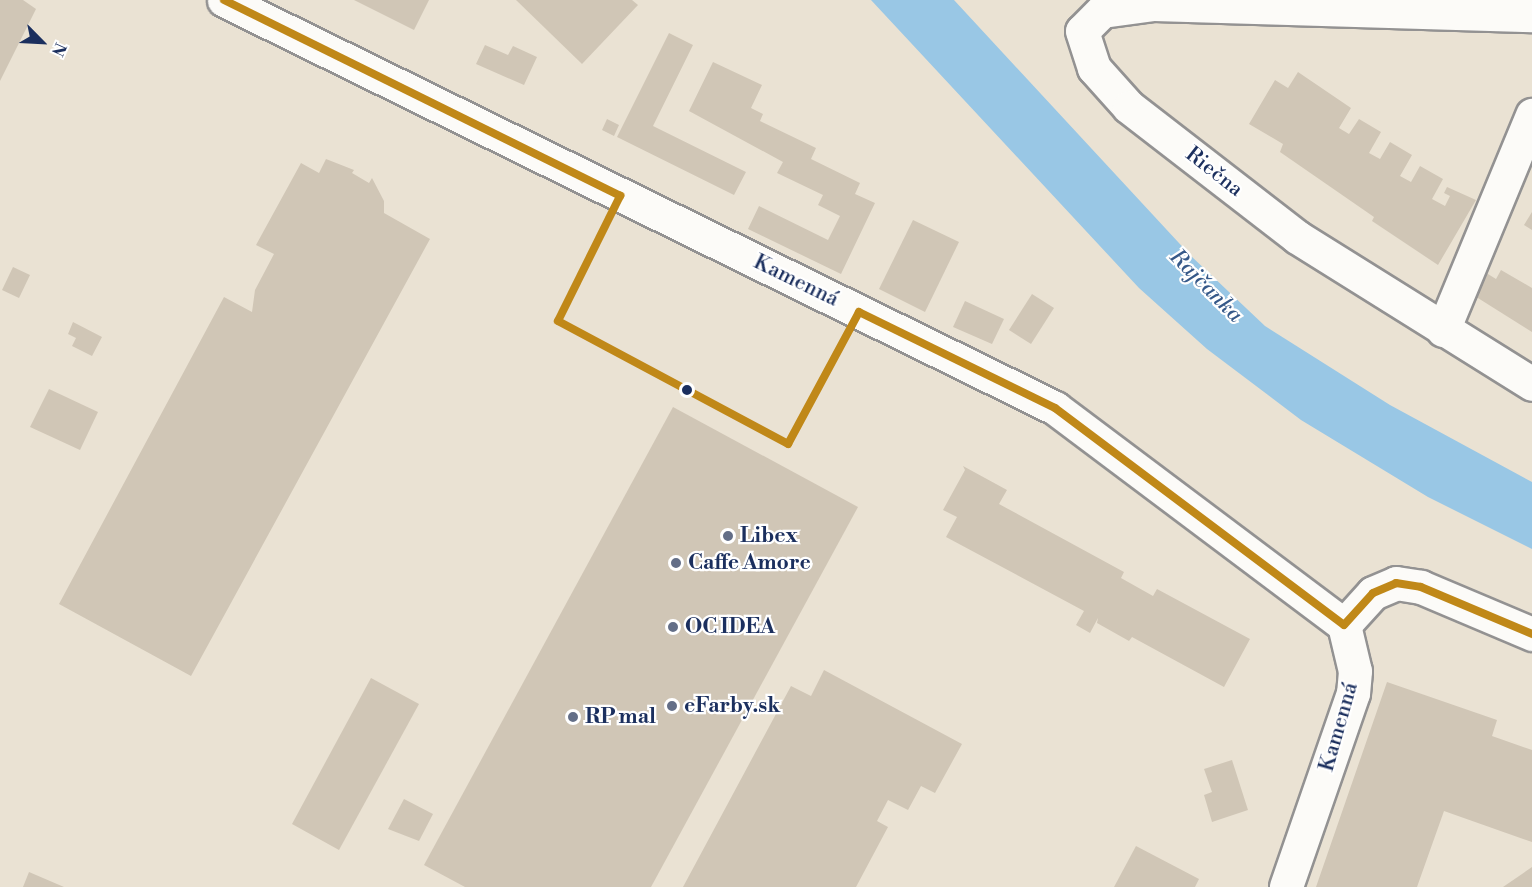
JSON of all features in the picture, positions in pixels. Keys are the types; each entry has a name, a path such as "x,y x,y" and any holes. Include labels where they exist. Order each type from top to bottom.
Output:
{"street":[{"name":"Kamenná","path":"224,0 1055,408 1344,625 1355,671 1353,693 1286,887"},
{"name":"Riečna","path":"1532,15 1148,2 1102,11 1082,31 1094,68 1129,107 1297,237 1532,384"},
{"path":"1443,330 1532,114"},
{"path":"1344,625 1374,593 1396,583 1421,587 1532,634"}],"water":[{"name":"Rajčanka","path":"871,0 954,0 1191,256 1265,326 1390,405 1532,482 1532,549 1428,497 1301,420 1207,349 1139,288"}],"building":[{"path":"0,0 23,0 36,9 0,81"},
{"path":"354,0 429,0 414,30"},
{"path":"516,0 632,0 638,5 582,64"},
{"path":"669,33 693,45 653,126 746,172 734,195 617,137"},
{"path":"485,45 508,55 513,46 537,57 524,85 476,64"},
{"path":"713,62 762,85 751,108 763,114 760,121 816,148 811,159 860,183 855,194 875,203 841,274 748,229 759,206 828,240 840,216 818,205 823,195 777,173 783,162 689,111"},
{"path":"1298,72 1351,108 1339,128 1349,134 1359,119 1381,132 1369,153 1380,159 1390,142 1412,155 1400,176 1411,182 1420,166 1443,179 1432,199 1445,206 1450,196 1444,193 1447,187 1476,200 1438,265 1372,221 1374,217 1280,152 1283,144 1249,124 1275,80 1288,88"},
{"path":"607,119 619,125 614,136 602,130"},
{"path":"326,159 354,170 352,173 369,183 372,178 384,201 384,213 430,239 191,676 59,604 224,297 252,312 255,290 274,254 256,245 301,163 319,173"},
{"path":"1532,212 1532,230 1524,225"},
{"path":"913,220 959,242 925,312 879,289"},
{"path":"1475,266 1496,279 1501,270 1532,288 1532,332 1462,288"},
{"path":"13,267 30,275 19,298 2,290"},
{"path":"1032,294 1054,308 1031,344 1009,330"},
{"path":"965,301 1004,319 992,344 953,327"},
{"path":"73,322 102,337 92,356 72,346 76,338 68,334"},
{"path":"49,389 98,412 80,450 30,427"},
{"name":"OC IDEA","path":"673,407 858,507 651,887 465,887 424,865"},
{"path":"963,466 1007,490 999,504 1124,572 1121,578 1153,596 1157,589 1250,639 1224,687 1132,637 1129,641 1097,623 1098,618 1090,633 1076,625 1084,611 946,537 957,517 943,510 965,470"},
{"path":"824,670 962,744 935,793 921,786 908,810 888,800 877,821 888,827 856,887 683,887 791,686 811,696"},
{"path":"371,678 419,704 339,850 292,824"},
{"path":"1387,682 1497,720 1492,736 1532,750 1532,842 1444,811 1417,887 1316,887"},
{"path":"1232,760 1248,810 1212,822 1204,795 1212,792 1204,769"},
{"path":"404,799 433,814 419,841 388,829"},
{"path":"1136,846 1199,879 1195,887 1114,887"},
{"path":"1532,867 1532,887 1503,887"},
{"path":"29,872 64,887 23,887"}],"transit line":[{"path":"224,0 620,196"},
{"path":"558,321 620,196"},
{"path":"859,312 1055,408 1344,625"},
{"path":"788,444 859,312"},
{"path":"558,321 788,444"},
{"path":"1344,625 1373,593 1396,583 1421,587 1532,634"}],"place":[{"name":"Libex","path":"728,536"},
{"name":"Caffe Amore","path":"676,563"},
{"name":"OC IDEA","path":"673,627"},
{"name":"eFarby.sk","path":"672,706"},
{"name":"RP mal","path":"573,717"}]}
